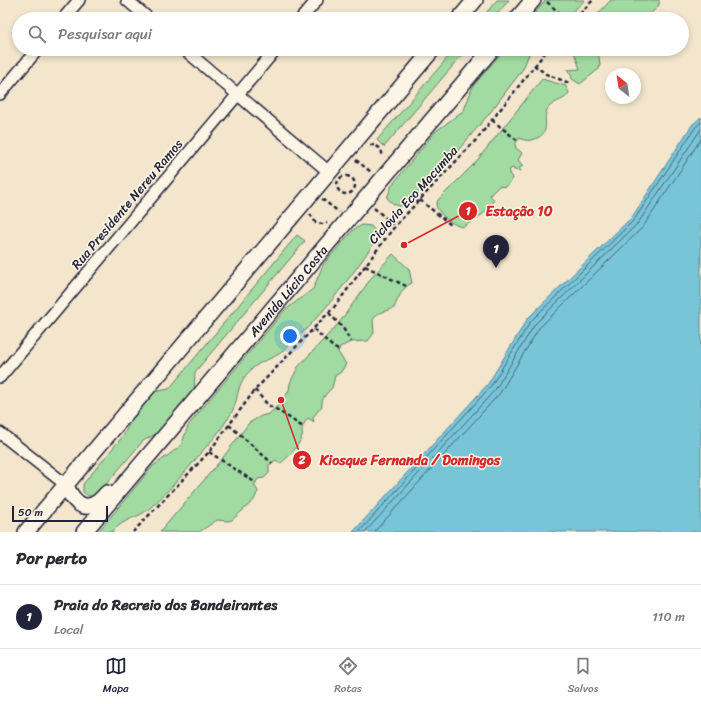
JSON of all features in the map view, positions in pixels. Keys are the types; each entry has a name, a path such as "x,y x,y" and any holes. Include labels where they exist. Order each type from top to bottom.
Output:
{"main road":[{"path":"465,12 475,0"},
{"path":"523,12 533,0"},
{"path":"26,532 427,56"},
{"name":"Avenida Lúcio Costa","path":"84,532 381,175 486,56"},
{"path":"65,484 71,496 80,505 87,507 99,503 121,476 137,469"}],"street":[{"path":"69,12 79,0"},
{"path":"127,0 141,12"},
{"path":"307,12 318,0"},
{"path":"0,94 32,56"},
{"path":"192,56 329,172"},
{"name":"Rua Presidente Nereu Ramos","path":"0,377 270,56"},
{"path":"0,433 65,484"}],"path":[{"path":"545,0 558,12"},
{"path":"582,12 593,0"},
{"name":"Ciclovia Eco Macumba","path":"133,532 210,452 255,390 329,313 395,226 477,139 542,56"},
{"path":"534,65 546,74 569,83"},
{"path":"492,120 518,141"},
{"path":"366,147 375,145 381,150 381,175"},
{"path":"352,164 356,159 381,175"},
{"path":"346,171 346,176"},
{"path":"346,176 352,178 354,184 353,190 347,193 341,192 337,187 338,181 346,176"},
{"path":"347,193 347,199"},
{"path":"306,199 313,221 319,224 324,224 329,221"},
{"path":"420,200 451,225"},
{"path":"333,216 342,205"},
{"path":"372,206 395,226"},
{"path":"365,266 406,286"},
{"path":"329,313 343,328 351,342"},
{"path":"314,329 334,348 339,350"},
{"path":"255,390 268,405 303,427"},
{"path":"229,425 272,463"},
{"path":"210,452 256,483"}],"green space":[{"path":"497,0 509,0 499,12 487,12"},
{"path":"546,0 585,0 572,12 536,12"},
{"path":"611,0 659,0 659,5 652,12 600,12"},
{"path":"449,56 461,56 384,147 377,140"},
{"path":"499,56 528,56 523,69 489,114 448,162 406,205 398,206 393,204 387,198 392,185 435,132 464,110 473,86"},
{"path":"575,56 599,56 599,69 580,84 572,79 571,74 567,70 580,69"},
{"path":"542,79 566,86 569,93 567,96 549,107 546,114 545,130 540,136 529,140 520,138 515,144 516,148 522,153 518,160 523,166 519,168 521,171 514,170 513,168 510,169 509,174 512,177 511,182 505,187 499,186 490,195 494,200 483,214 463,227 451,222 436,206 438,200 475,163"},
{"path":"362,225 371,226 377,234 376,240 355,270 322,312 297,339 279,354 259,364 247,374 240,385 232,412 229,417 185,472 145,512 122,523 112,532 98,532 152,467 178,448 182,443 188,426 200,411 285,310 313,289 323,265 353,230"},
{"path":"297,235 305,241 195,372 194,391 159,432 143,441 96,496 88,496 83,492 83,484 123,436 135,413 153,392 169,389"},
{"path":"393,254 409,269 412,283 403,290 394,308 377,314 373,320 374,333 368,341 351,342 340,347 338,352 346,364 341,372 335,376 332,388 322,401 322,406 313,417 314,422 308,418 304,424 300,440 293,452 280,464 276,460 269,465 269,473 264,478 258,479 254,485 258,491 254,500 232,520 217,520 199,532 160,532 221,460 249,423 261,416 269,414 283,401 298,367 339,323 372,277"}],"water":[{"path":"701,117 701,532 353,532 488,384 528,318 632,217 692,125"}],"place":[{"name":"Estação 10","path":"404,245"},
{"name":"Praia do Recreio dos Bandeirantes","path":"496,268"},
{"name":"Kiosque Fernanda / Domingos","path":"281,400"}]}
